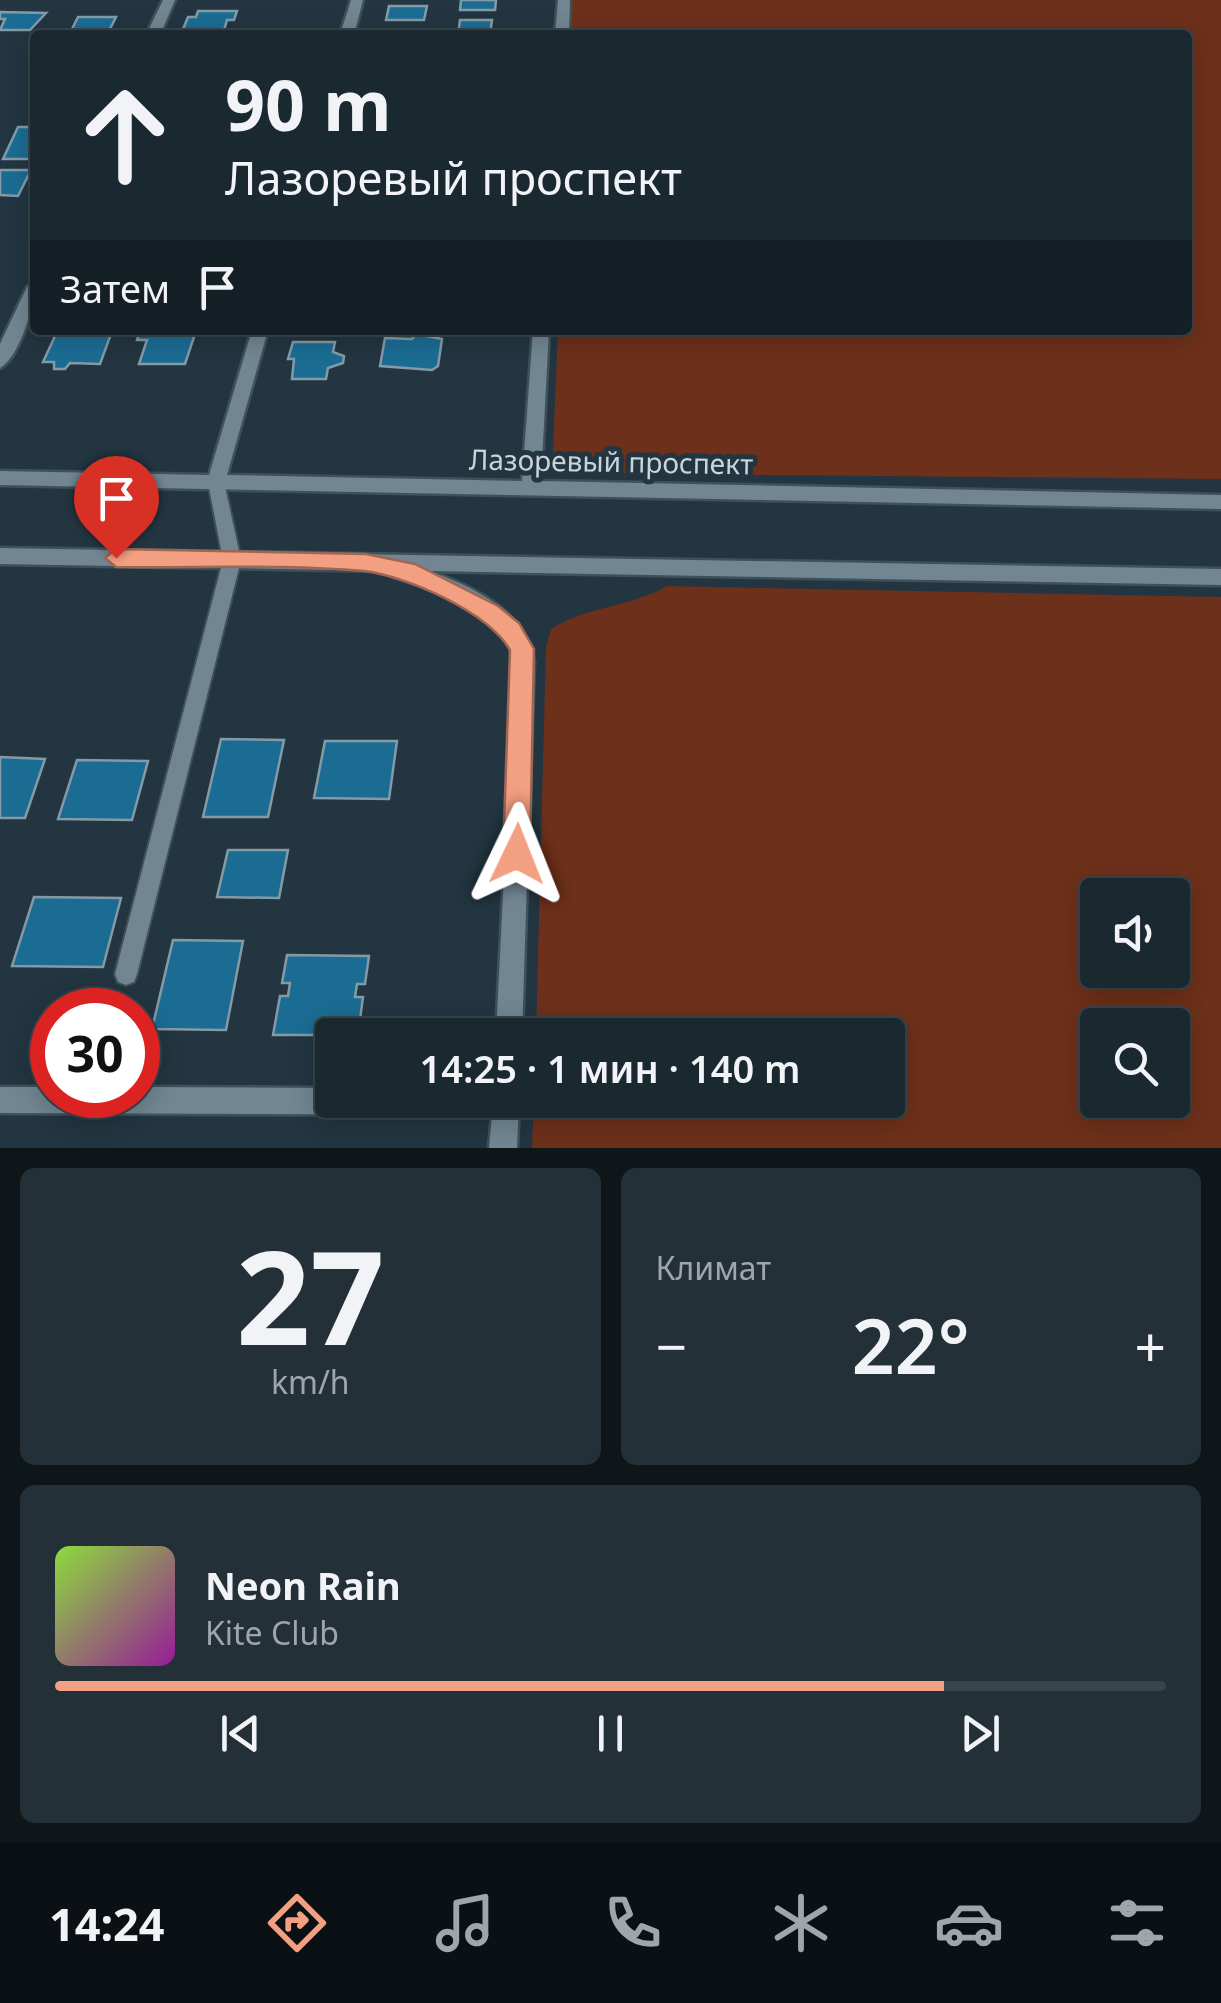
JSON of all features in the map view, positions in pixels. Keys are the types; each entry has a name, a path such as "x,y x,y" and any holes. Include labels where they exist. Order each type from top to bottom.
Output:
{"street":[{"path":"155,30 170,0"},
{"path":"348,30 357,0"},
{"path":"562,30 564,0"},
{"path":"0,362 30,298"},
{"path":"216,482 259,335"},
{"path":"530,486 541,335"},
{"name":"Лазоревый проспект","path":"0,478 1221,502"},
{"path":"0,556 1221,577"},
{"path":"366,562 415,574 467,600 511,630 522,649 525,674 509,1018"},
{"path":"0,1100 315,1101"},
{"path":"503,1148 505,1118"}],"lane":[{"path":"126,974 232,560 216,482"}],"shaded area":[{"path":"572,0 1221,0 1221,479 552,473 558,335 1192,335 1192,30 571,30"},
{"path":"667,586 1221,597 1221,1148 532,1148 533,1118 905,1118 905,1018 536,1018 546,646 551,629 565,621"}],"building":[{"path":"461,0 496,0 495,10 460,10"},
{"path":"389,6 427,6 424,20 386,20"},
{"path":"198,11 237,11 234,20 227,20 224,30 183,30 188,17 196,17"},
{"path":"0,12 46,13 30,30 0,30 5,19 0,19"},
{"path":"78,17 116,17 110,30 72,30"},
{"path":"460,20 492,20 491,30 459,30"},
{"path":"18,127 30,127 30,159 3,159"},
{"path":"0,170 30,170 18,196 0,195"},
{"path":"56,335 111,335 100,364 70,363 65,369 54,369 54,362 43,362"},
{"path":"139,335 195,335 185,364 139,364 147,340 137,340"},
{"path":"421,335 442,339 438,366 432,370 380,366 385,338 412,339"},
{"path":"293,342 335,342 333,352 344,356 343,363 328,368 326,379 292,379 294,359 288,359"},
{"path":"221,739 284,740 268,817 203,817"},
{"path":"325,741 397,741 389,799 314,798"},
{"path":"0,757 45,759 25,818 0,818"},
{"path":"77,760 148,761 132,820 58,819"},
{"path":"228,850 288,850 279,898 217,897"},
{"path":"34,897 121,898 103,967 12,966"},
{"path":"173,940 243,941 226,1030 160,1029 160,995"},
{"path":"287,955 369,956 365,984 357,984 355,997 363,997 360,1018 315,1018 315,1035 273,1035 280,996 288,996 290,983 282,983"}],"route":[{"path":"116,558 366,562 415,574 490,613 511,630 522,649 525,674 517,854"}]}
